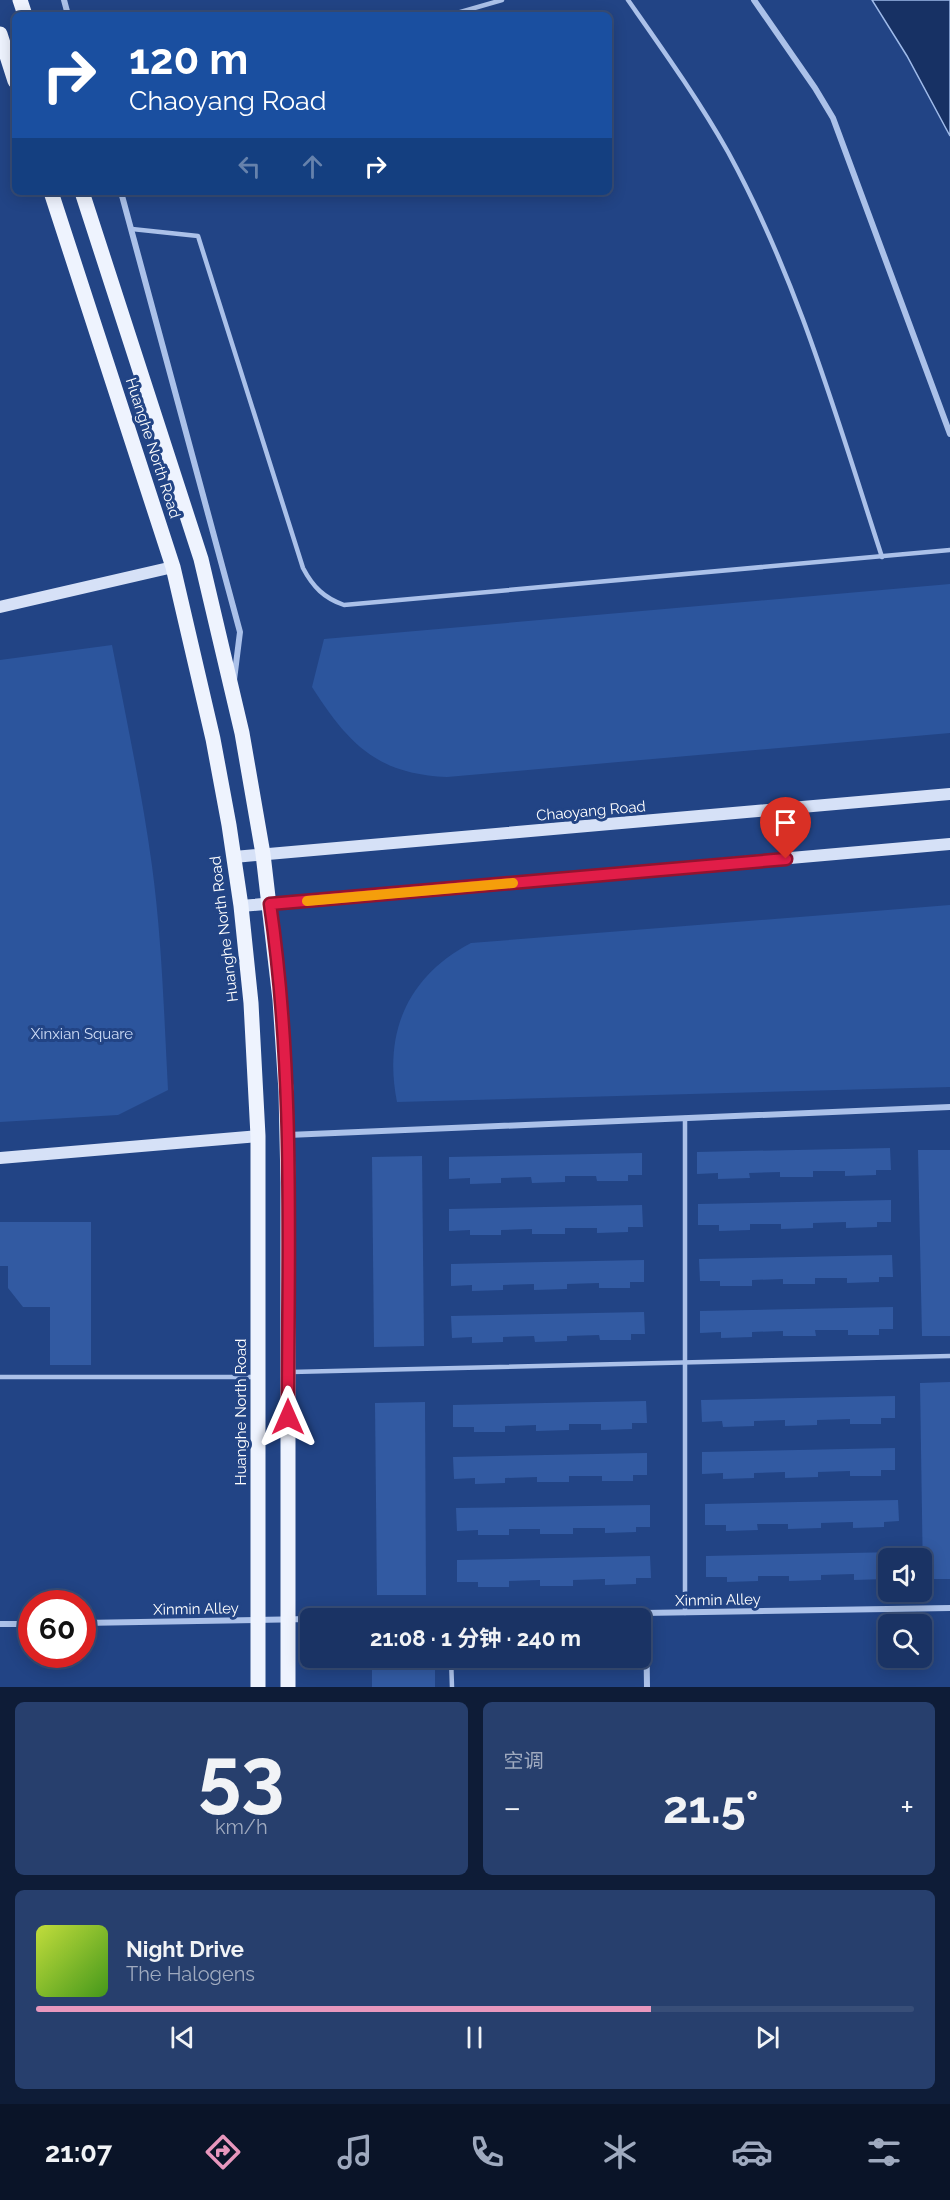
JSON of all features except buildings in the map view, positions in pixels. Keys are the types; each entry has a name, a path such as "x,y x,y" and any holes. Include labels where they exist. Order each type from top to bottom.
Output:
{"main road":[{"path":"0,34 12,72"},
{"name":"Huanghe North Road","path":"52,195 173,567 213,739 241,906 251,1003 258,1136 258,1687"},
{"name":"Huanghe North Road","path":"83,195 201,559 242,733 270,904 280,1000 287,1135 288,1687"},
{"path":"0,608 173,567"},
{"name":"Chaoyang Road","path":"234,857 950,794"},
{"path":"241,906 950,844"},
{"path":"0,1158 258,1136"}],"street":[{"path":"754,0 833,118 950,434"},
{"path":"122,195 240,632 233,692"},
{"path":"287,1135 950,1107"},
{"name":"Xinmin Alley","path":"651,1614 950,1608"},
{"name":"Xinmin Alley","path":"96,1623 300,1619"},
{"path":"0,1624 18,1624"},
{"path":"647,1668 647,1687"}],"lane":[{"path":"460,12 502,0"},
{"path":"628,0 701,105 729,154 769,235 802,315 882,557"},
{"path":"132,229 198,236 303,568 310,582 331,600 344,605 950,550"},
{"path":"685,1118 685,1613"},
{"path":"288,1372 950,1356"},
{"path":"0,1377 259,1377"},
{"path":"451,1668 452,1687"}],"green space":[{"path":"950,584 950,733 447,777 401,770 366,752 338,724 312,687 324,639"},
{"name":"Xinxian Square","path":"112,645 139,783 152,866 160,950 168,1090 118,1115 0,1122 0,660"},
{"path":"950,905 950,1087 397,1102 394,1052 405,1009 416,989 431,972 449,956 471,943"}],"shaded area":[{"path":"872,0 950,0 950,136 907,56"}],"slow traffic":[{"path":"307,901 513,883"}],"route":[{"path":"288,1417 286,1091 270,904 786,859"}]}
